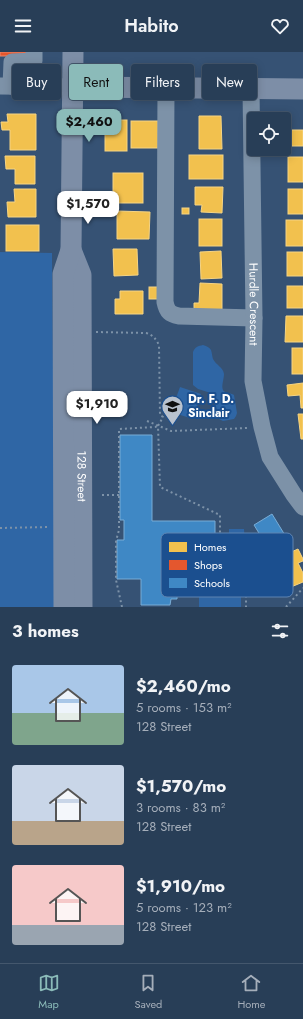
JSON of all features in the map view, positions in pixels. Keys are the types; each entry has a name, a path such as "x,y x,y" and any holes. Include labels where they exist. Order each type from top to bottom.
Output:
{"main road":[{"name":"128 Street","path":"73,52 73,64"},
{"path":"257,89 303,89"},
{"name":"128 Street","path":"64,607 63,274 72,250 74,100"},
{"name":"128 Street","path":"72,250 81,275 82,607"}],"street":[{"path":"34,52 34,62 6,62 6,86 69,86"},
{"path":"166,100 165,302 168,312 179,316 254,318"},
{"name":"Hurdle Crescent","path":"251,100 254,318 253,381 262,427 270,457 303,507"}],"path":[{"path":"93,332 146,333 155,338 159,345 160,415 163,417 158,426 160,487 220,515 220,533"},
{"path":"147,421 171,431 255,428"},
{"path":"122,607 116,580 116,542 119,530 119,429 158,426"},
{"path":"102,495 119,495"},
{"path":"0,528 54,527"},
{"path":"286,607 303,588"}],"shaded area":[{"path":"0,252 52,253 55,607 0,607"},
{"path":"203,345 211,350 213,359 224,374 223,390 234,395 237,413 234,419 223,421 219,419 214,394 198,389 193,385 193,352 197,347"},
{"path":"180,387 201,394 193,419 171,412"},
{"path":"229,529 244,529 244,533 229,533"},
{"path":"199,597 241,597 241,607 199,607"}],"building: Homes":[{"path":"7,114 36,114 36,150 10,150 10,130 2,130 1,122 8,122"},
{"path":"199,116 221,116 222,149 199,149"},
{"path":"105,120 127,120 127,151 105,151"},
{"path":"131,121 158,121 158,148 131,148"},
{"path":"291,130 303,130 303,146 291,146"},
{"path":"189,155 223,155 223,179 189,179"},
{"path":"5,156 35,156 35,184 15,184 15,169 6,169"},
{"path":"288,157 303,157 303,182 288,182"},
{"path":"113,173 143,173 143,203 113,203"},
{"path":"195,187 223,187 222,213 201,212 202,205 195,205"},
{"path":"14,189 36,189 36,217 8,217 7,202 15,202"},
{"path":"288,189 303,189 303,214 288,214"},
{"path":"182,208 189,208 189,214 182,214"},
{"path":"117,211 150,212 149,239 117,239"},
{"path":"199,219 222,219 222,246 199,246"},
{"path":"286,220 303,220 303,246 286,246"},
{"path":"6,225 39,225 39,251 6,251"},
{"path":"113,249 137,249 138,275 114,276"},
{"path":"221,251 222,278 201,279 200,252"},
{"path":"287,252 303,252 303,276 287,276"},
{"path":"200,283 222,284 222,311 194,311 194,303 199,303"},
{"path":"287,286 303,286 303,308 287,308"},
{"path":"149,287 160,287 160,299 149,299"},
{"path":"120,291 143,291 143,314 115,314 115,299 120,299"},
{"path":"286,316 303,316 303,342 285,342"},
{"path":"292,348 303,348 303,374 292,374"},
{"path":"303,383 303,408 301,408 300,395 288,396 287,385"},
{"path":"298,414 303,414 303,439 301,439"},
{"path":"298,549 303,559 303,561 298,563 303,573 303,582 293,586 293,551"}],"building: Shops":[{"path":"0,52 28,52 28,56 0,56"}],"building: Schools":[{"path":"120,435 152,435 152,521 215,521 215,533 161,533 161,597 177,597 177,599 171,599 170,605 141,605 141,579 117,579 117,540 124,540 124,520 120,520"},
{"path":"272,514 284,533 259,533 254,525"}],"place":[{"name":"Dr. F. D. Sinclair","path":"172,426"}]}
